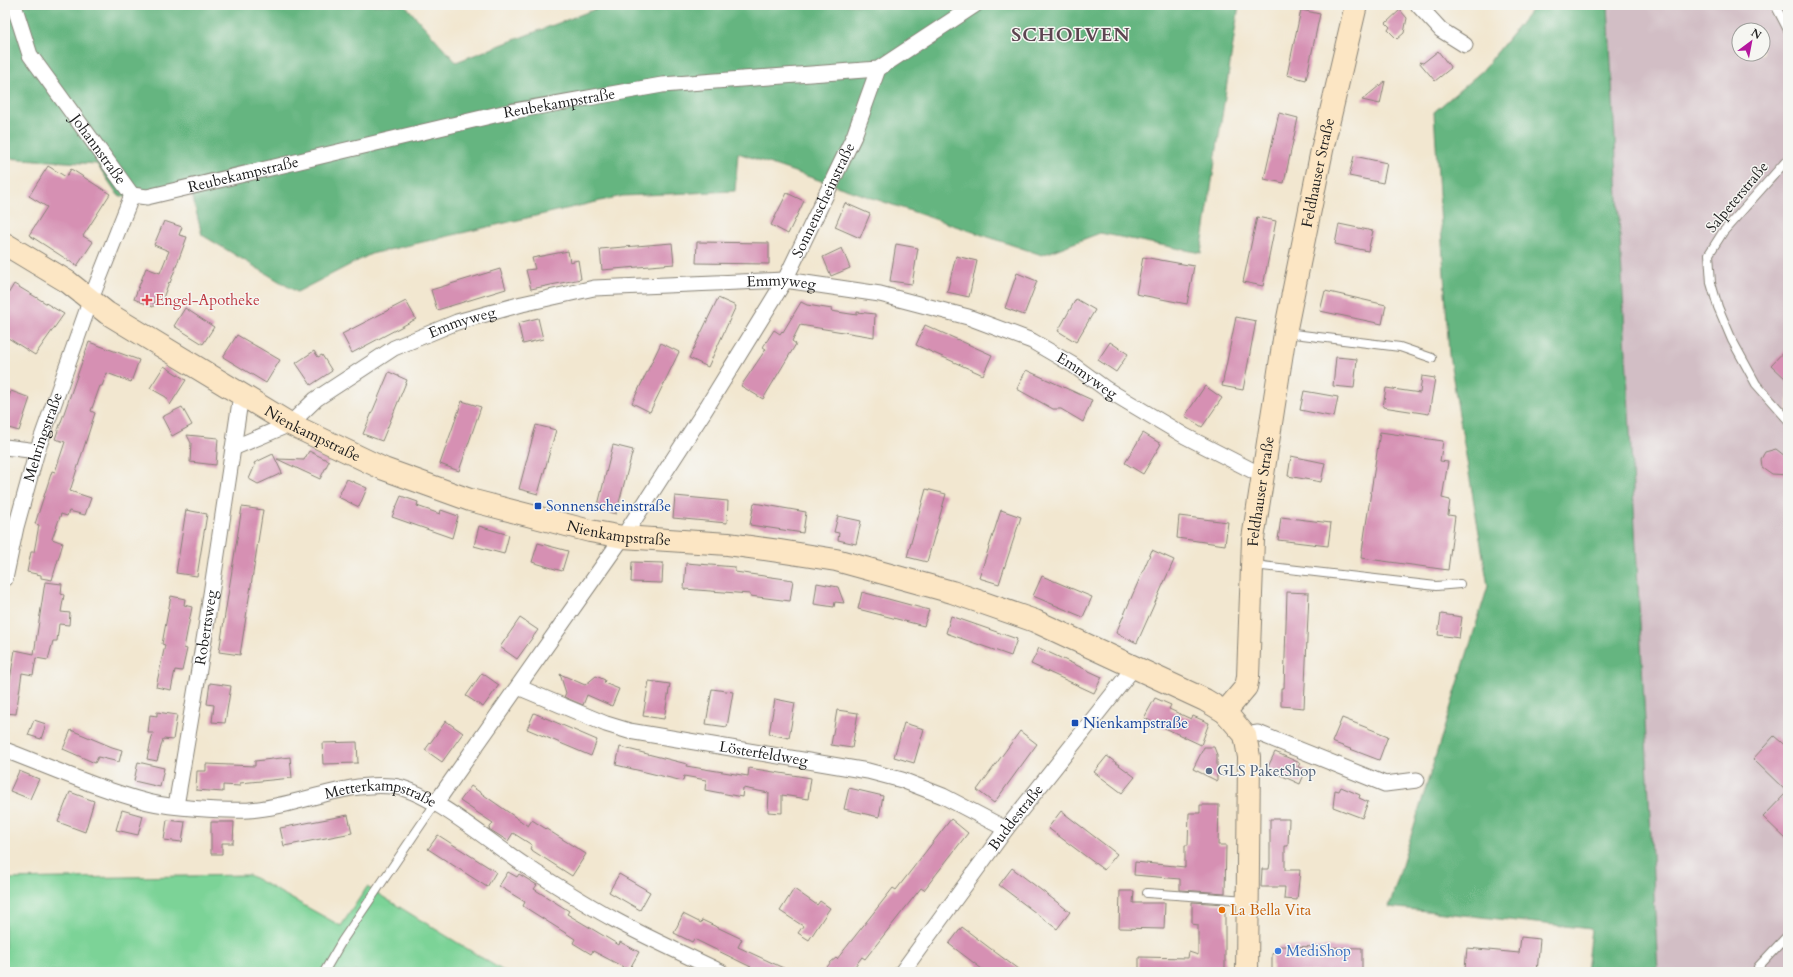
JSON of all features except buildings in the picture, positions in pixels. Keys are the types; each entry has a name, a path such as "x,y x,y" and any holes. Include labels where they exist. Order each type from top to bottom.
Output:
{"street":[{"name":"Johannstraße","path":"14,5 30,55 132,195 91,299"},
{"name":"Reubekampstraße","path":"132,195 147,197 169,193 503,113 662,85 878,69 975,5"},
{"name":"Feldhauser Straße","path":"1225,712 1246,687 1248,676 1253,539 1285,333 1322,150 1356,5"},
{"path":"1418,5 1441,30 1465,45"},
{"name":"Sonnenscheinstraße","path":"435,804 623,537 705,410 785,280 854,136 878,69"},
{"name":"Nienkampstraße","path":"5,244 68,282 107,313 241,395 290,424 384,469 470,500 553,523 623,537 728,544 836,560 966,596 1035,621 1135,666 1225,712"},
{"name":"Emmyweg","path":"290,424 316,399 394,348 457,322 522,304 594,288 785,280 880,294 968,317 1032,341 1073,365 1106,389 1185,436 1263,476"},
{"name":"Mehringstraße","path":"5,579 16,527 37,451 91,299"},
{"name":"Robertsweg","path":"176,806 241,395"},
{"path":"233,448 290,424"},
{"path":"5,447 37,451"},
{"name":"Buddestraße","path":"902,972 1006,829 1135,666"},
{"name":"Lösterfeldweg","path":"518,687 606,724 629,731 832,764 902,780 943,796 1006,829"},
{"path":"1225,712 1245,735 1249,756 1247,972"},
{"path":"1245,735 1258,733 1384,784 1417,780"},
{"name":"Metterkampstraße","path":"5,750 96,786 150,802 176,806 249,810 275,806 362,786 393,786 418,794 435,804 529,868 615,920 720,972"}],"lane":[{"path":"1775,5 1788,30"},
{"name":"Salpeterstraße","path":"1788,159 1723,232 1709,254 1710,283 1732,340 1756,384 1788,420"},
{"path":"1285,333 1400,347 1432,358"},
{"path":"1251,565 1436,586 1460,584"},
{"path":"324,972 342,941 435,804"},
{"path":"1147,893 1248,900"},
{"path":"1758,972 1758,967 1788,935"}],"shaded area":[{"path":"1608,5 1788,5 1788,972 1658,972"}],"green space":[{"path":"5,5 405,5 456,62 606,5 1239,5 1201,253 1100,233 1042,255 738,153 735,191 622,196 371,254 297,292 202,235 191,191 148,203 118,195 97,164 5,158"},
{"path":"1531,5 1608,5 1658,972 1586,972 1591,929 1389,907 1488,586 1449,355 1434,112 1482,71 1533,8"},
{"path":"249,875 341,926 367,887 505,972 5,972 5,879"}],"place":[{"name":"Engel-Apotheke","path":"147,300"},
{"name":"Sonnenscheinstraße","path":"538,506"},
{"name":"Nienkampstraße","path":"1075,723"},
{"name":"GLS PaketShop","path":"1209,771"},
{"name":"La Bella Vita","path":"1222,910"},
{"name":"MediShop","path":"1278,951"}],"district":[{"name":"SCHOLVEN","path":"1071,34"}]}
